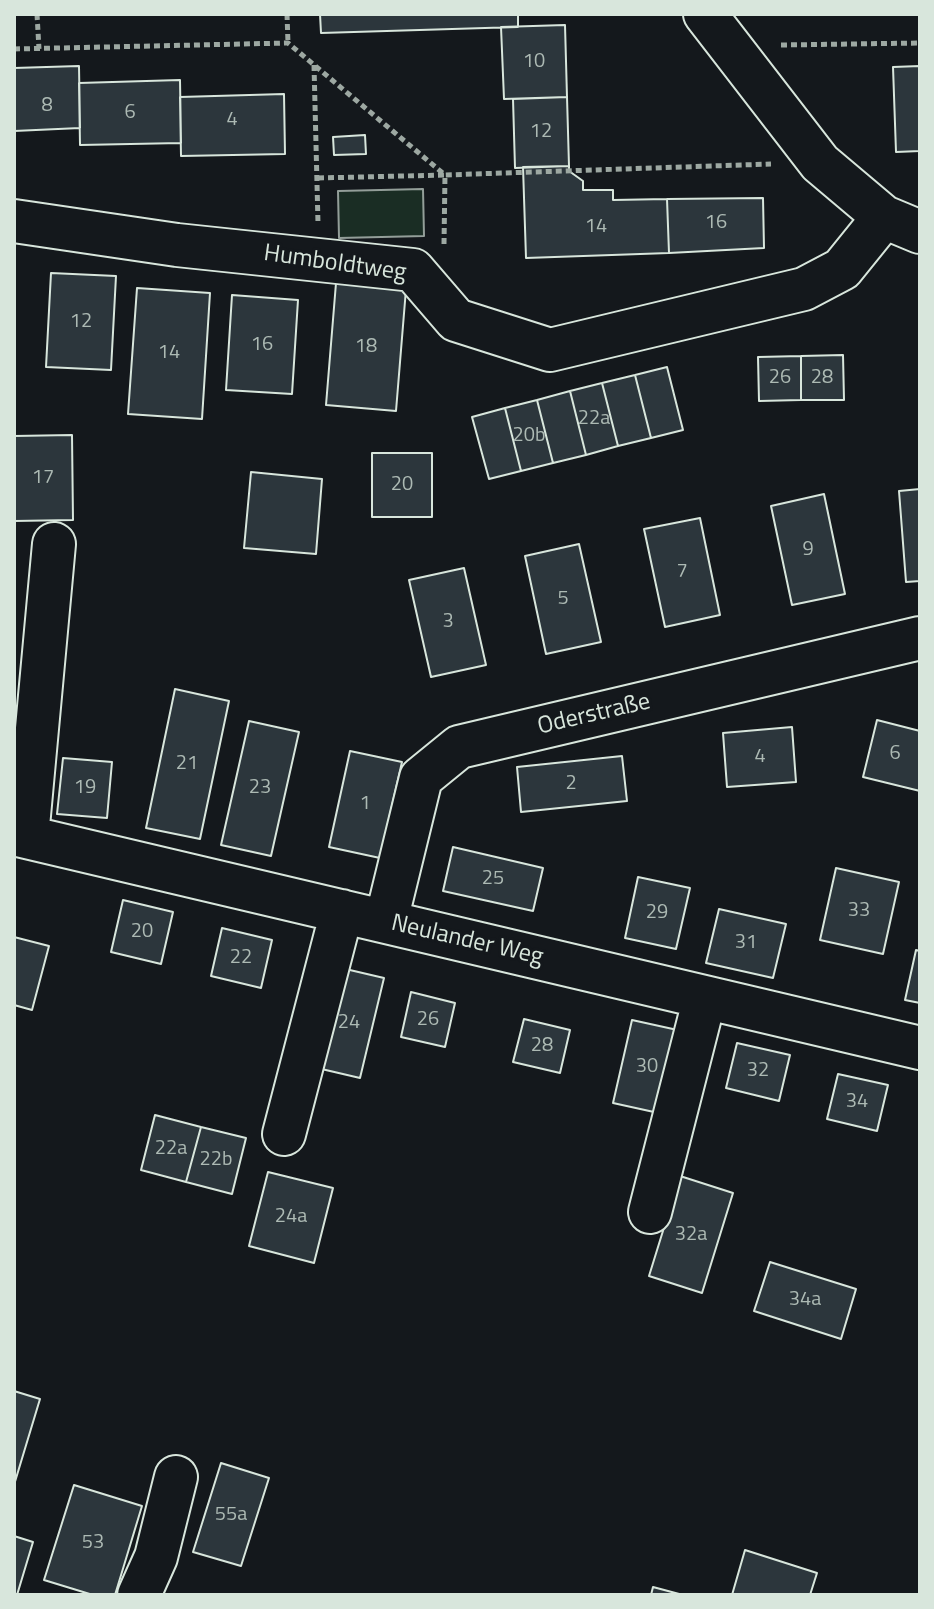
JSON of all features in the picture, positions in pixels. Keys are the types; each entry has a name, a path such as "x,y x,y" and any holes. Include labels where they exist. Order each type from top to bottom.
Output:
{"street":[{"path":"717,30 820,163 902,225"},
{"name":"Humboldtweg","path":"14,221 177,245 413,270 456,320 550,350 804,289 842,269 902,225"},
{"path":"20,835 54,544"},
{"name":"Oderstraße","path":"386,921 421,778 459,747 920,638"},
{"name":"Neulander Weg","path":"20,835 920,1048"},
{"path":"284,1134 342,911"},
{"path":"650,1212 705,997"},
{"path":"139,1595 156,1557 176,1477"}],"path":[{"path":"37,14 39,49"},
{"path":"287,14 288,43"},
{"path":"717,30 920,43"},
{"path":"14,49 288,43 445,175"},
{"path":"314,65 319,260"},
{"path":"318,178 820,163"},
{"path":"444,251 445,175"}],"green space":[{"path":"423,189 424,236 339,238 338,191"}],"building":[{"path":"320,14 518,14 518,27 321,33"},
{"path":"565,25 567,97 504,99 501,27"},
{"path":"79,66 80,128 14,131 14,68"},
{"path":"920,66 920,151 896,152 893,67"},
{"path":"180,80 181,143 80,145 79,83"},
{"path":"284,94 285,154 181,156 180,97"},
{"path":"567,97 569,166 515,168 513,99"},
{"path":"365,135 366,154 334,155 333,137"},
{"path":"569,166 569,171 583,181 583,190 613,190 613,200 667,199 669,253 526,258 523,167"},
{"path":"763,198 764,248 669,253 667,199"},
{"path":"51,273 116,276 111,370 46,367"},
{"path":"336,283 406,289 396,411 326,405"},
{"path":"137,288 210,293 202,419 128,414"},
{"path":"232,295 298,300 292,394 226,390"},
{"path":"843,355 844,400 801,400 801,356"},
{"path":"801,356 801,400 759,401 758,357"},
{"path":"667,367 683,430 651,438 635,375"},
{"path":"635,375 651,438 618,446 602,383"},
{"path":"602,383 618,446 586,455 570,391"},
{"path":"570,391 586,455 553,463 537,400"},
{"path":"537,400 553,463 521,471 505,408"},
{"path":"505,408 521,471 489,479 472,417"},
{"path":"72,435 73,520 14,521 14,436"},
{"path":"372,453 432,453 432,517 372,517"},
{"path":"251,472 322,479 316,554 244,548"},
{"path":"920,489 920,581 906,582 899,491"},
{"path":"824,494 845,594 792,605 771,506"},
{"path":"700,518 720,615 665,627 644,529"},
{"path":"579,544 601,642 546,654 525,556"},
{"path":"464,568 486,665 431,677 409,580"},
{"path":"175,689 229,701 200,839 146,828"},
{"path":"877,720 920,731 920,791 863,777"},
{"path":"249,721 299,732 271,856 221,845"},
{"path":"792,727 796,782 727,787 723,733"},
{"path":"350,751 402,762 380,858 329,847"},
{"path":"622,756 627,801 521,812 517,767"},
{"path":"63,758 112,762 107,818 57,814"},
{"path":"453,847 543,868 533,911 443,891"},
{"path":"836,868 899,882 883,954 820,940"},
{"path":"638,877 690,888 676,949 625,938"},
{"path":"123,900 173,912 161,964 111,952"},
{"path":"719,909 786,924 773,978 706,963"},
{"path":"222,928 272,940 261,988 211,976"},
{"path":"14,937 49,946 32,1010 14,1005"},
{"path":"916,950 920,951 920,1003 905,1000"},
{"path":"337,967 384,978 360,1078 313,1067"},
{"path":"411,992 455,1003 445,1047 401,1037"},
{"path":"524,1019 570,1030 560,1073 513,1062"},
{"path":"632,1020 682,1031 663,1114 613,1103"},
{"path":"737,1043 790,1055 779,1101 726,1088"},
{"path":"838,1074 888,1085 877,1131 827,1119"},
{"path":"155,1115 201,1127 186,1182 141,1170"},
{"path":"201,1127 246,1138 232,1194 186,1182"},
{"path":"268,1172 333,1188 314,1263 249,1246"},
{"path":"680,1176 733,1193 702,1293 649,1276"},
{"path":"770,1262 856,1289 841,1339 754,1311"},
{"path":"14,1391 40,1399 14,1485"},
{"path":"221,1463 269,1478 241,1566 193,1552"},
{"path":"74,1485 142,1506 115,1595 93,1595 44,1580"},
{"path":"14,1536 33,1542 17,1595 14,1595"},
{"path":"745,1550 817,1573 810,1595 732,1595"},
{"path":"653,1587 683,1595 651,1595"}]}
